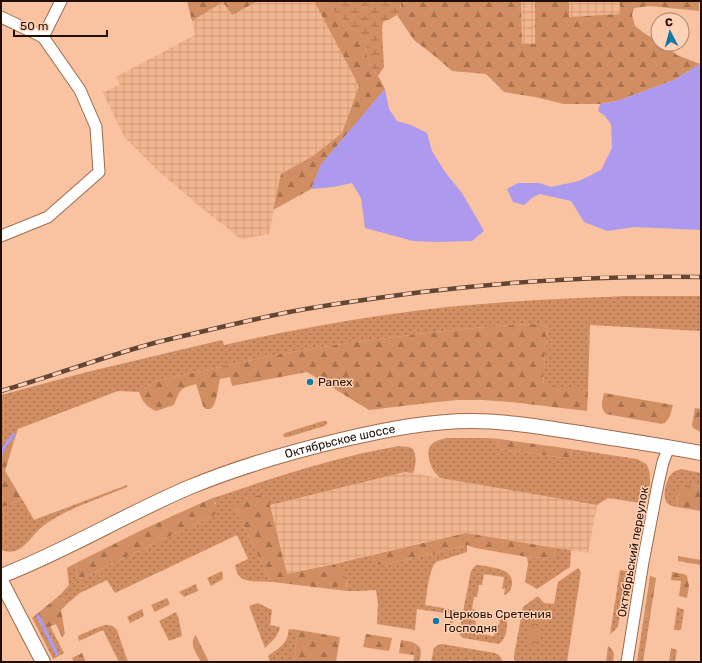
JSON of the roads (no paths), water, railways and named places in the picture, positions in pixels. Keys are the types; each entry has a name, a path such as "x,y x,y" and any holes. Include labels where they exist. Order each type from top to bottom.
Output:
{"street":[{"path":"43,37 61,1"},
{"path":"1,17 43,37 80,90 96,127 99,172 48,217 1,236"},
{"name":"Октябрьское шоссе","path":"1,576 48,556 156,502 215,477 303,450 380,432 455,421 489,421 538,427 701,453"},
{"name":"Октябрьский переулок","path":"627,662 643,562 658,484 663,462 669,447"},
{"path":"1,582 43,662"}],"waterway":[{"path":"1,453 6,444 14,435"},
{"path":"38,616 57,654"}],"railway":[{"path":"1,391 158,342 268,316 318,307 422,292 527,282 596,278 701,277"}],"place":[{"name":"Panex","path":"310,382"},
{"name":"Церковь Сретения Господня","path":"436,621"}]}
